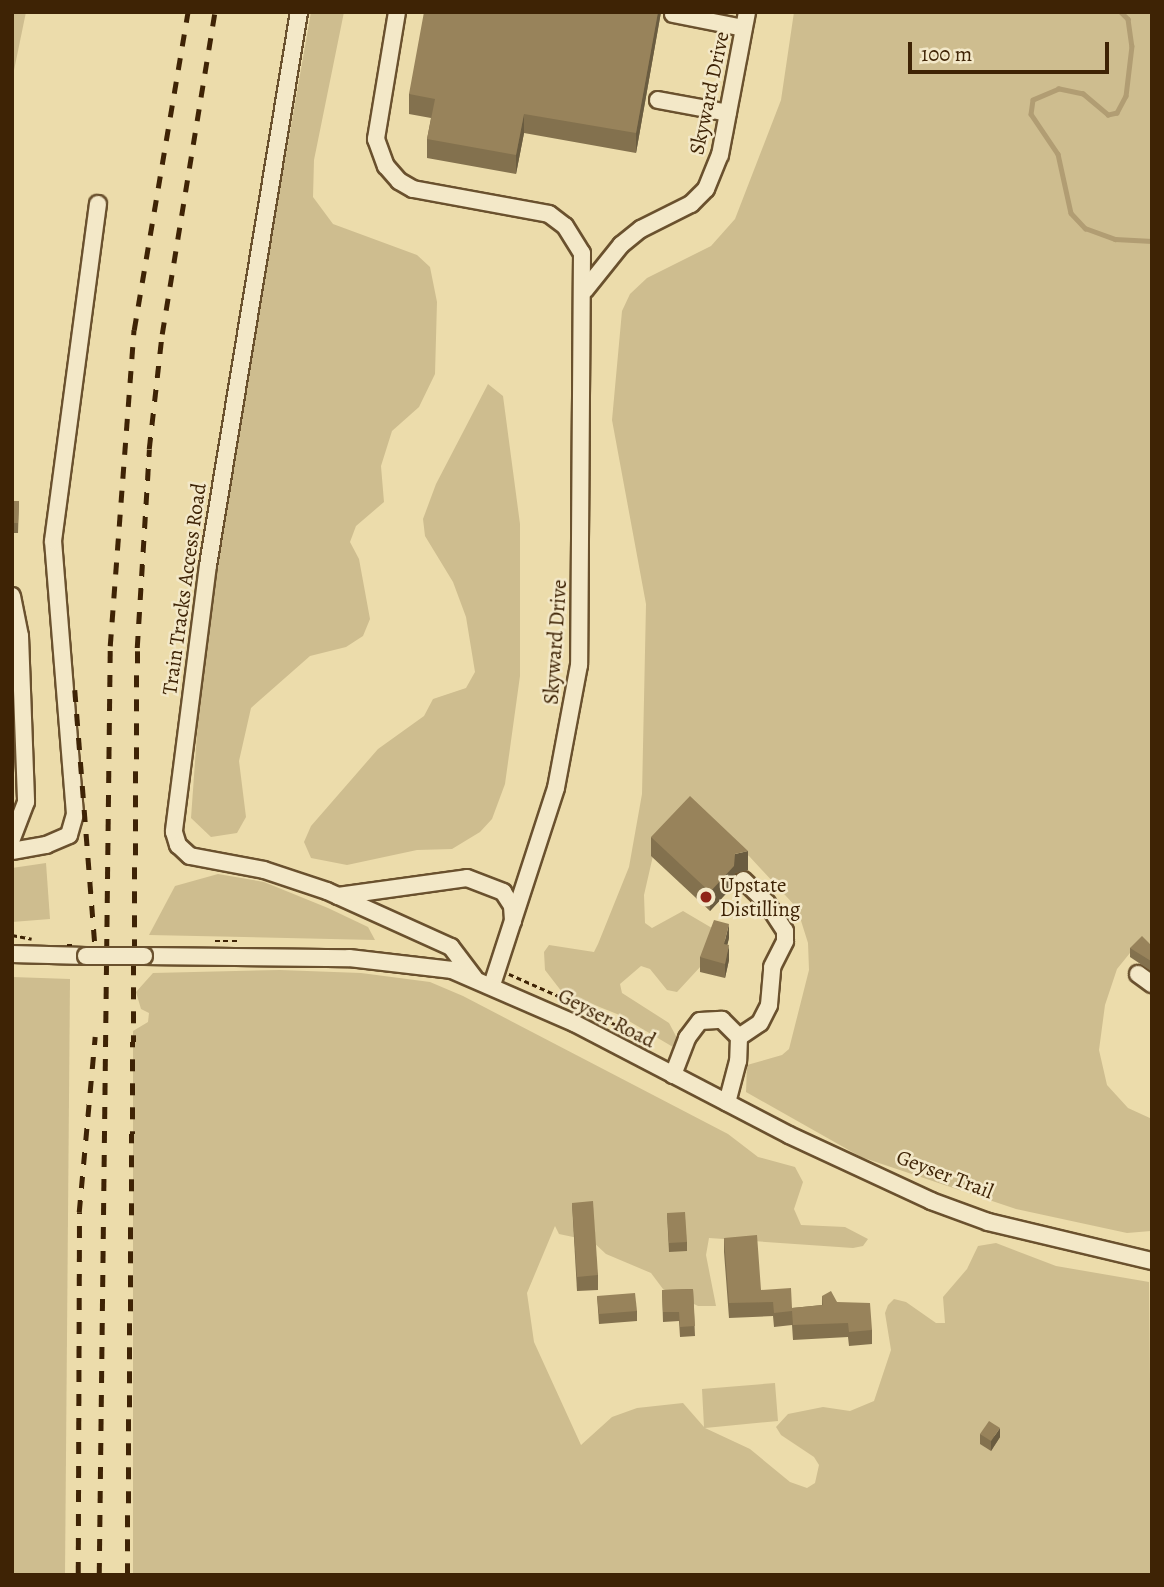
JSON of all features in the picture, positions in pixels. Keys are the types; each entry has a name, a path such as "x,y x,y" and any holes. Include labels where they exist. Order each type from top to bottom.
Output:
{"street":[{"name":"Train Tracks Access Road","path":"299,12 208,565 174,832 178,845 190,856 264,870 338,896 451,947 474,978"},
{"name":"Skyward Drive","path":"397,12 376,139 386,166 399,181 413,189 549,214 565,226 582,253 584,290 579,665 556,788 492,985"},
{"path":"673,15 745,20"},
{"name":"Skyward Drive","path":"584,290 621,245 641,229 691,204 706,189 720,155 745,20"},
{"path":"658,100 728,113"},
{"path":"12,851 46,845 69,835 75,814 53,541 98,204"},
{"path":"12,596 20,636 26,802 12,839"},
{"path":"338,896 467,878 484,881 503,892 512,906 513,921"},
{"path":"727,1103 739,1037 760,1023 769,1004 772,967 785,941 785,931 767,903 743,880"},
{"name":"Geyser Road","path":"12,954 349,958 431,966 492,985 727,1103 940,1205 1010,1228 1152,1261"},
{"path":"673,1075 687,1038 700,1021 722,1020 739,1037"}],"path":[{"path":"511,975 590,1010 660,1051"}],"shaded area":[{"path":"12,12 26,12 12,80"},
{"path":"311,12 344,12 314,160 313,197 333,224 417,255 430,267 437,302 435,374 419,407 392,431 381,466 384,502 356,526 350,542 359,559 370,619 363,636 346,647 310,656 251,708 239,761 246,817 237,833 211,837 191,818 201,678 232,461"},
{"path":"794,12 1152,12 1152,943 1134,948 1117,969 1105,1005 1099,1050 1107,1085 1128,1108 1152,1119 1151,1231 1127,1233 1016,1209 861,1157 746,1092 747,1065 782,1055 789,1049 809,970 808,943 797,908 749,856 700,824 658,834 644,895 645,923 652,928 683,911 717,931 701,966 677,992 667,990 650,969 641,966 620,984 622,993 669,1023 677,1038 673,1047 617,1014 562,992 545,970 544,952 549,945 594,952 629,867 642,794 646,604 612,420 622,311 630,294 647,278 711,246 735,219 781,100"},
{"path":"488,384 503,396 520,524 520,676 505,784 492,819 480,832 452,849 417,850 347,865 311,858 304,842 311,826 378,749 424,716 433,699 466,688 475,672 466,617 453,582 425,536 423,519 436,484"},
{"path":"46,863 50,919 12,922 12,868"},
{"path":"218,874 264,882 328,908 368,927 375,940 149,935 175,886"},
{"path":"280,970 361,973 430,982 463,996 728,1134 758,1157 795,1167 803,1182 794,1209 801,1225 845,1227 868,1239 863,1246 853,1248 709,1238 706,1255 716,1306 698,1306 663,1289 651,1273 606,1254 592,1241 559,1234 555,1226 527,1293 534,1342 581,1445 612,1417 637,1408 683,1403 704,1427 702,1389 775,1383 778,1421 705,1428 750,1449 790,1482 807,1488 815,1483 819,1465 814,1457 781,1435 776,1427 788,1414 823,1407 850,1411 874,1401 891,1350 885,1313 888,1305 894,1299 906,1302 936,1323 945,1323 943,1297 967,1269 978,1246 996,1243 1056,1266 1149,1282 1152,1575 133,1575 133,1031 148,1022 149,1013 141,1009 136,992 153,973"},
{"path":"12,977 70,979 65,1575 12,1575"}],"building":[{"path":"424,12 658,12 636,133 524,114 516,155 427,139 435,99 409,94"},
{"path":"12,501 19,501 18,523 12,523"},
{"path":"690,796 748,851 735,854 734,866 710,892 651,837"},
{"path":"714,920 729,924 724,944 729,945 725,964 700,957"},
{"path":"1142,936 1152,946 1151,961 1130,948"},
{"path":"593,1201 598,1275 577,1277 572,1203"},
{"path":"685,1212 687,1242 669,1243 667,1213"},
{"path":"757,1235 761,1290 791,1288 792,1308 823,1305 822,1296 831,1291 837,1302 870,1303 872,1330 849,1332 848,1323 793,1325 792,1311 774,1313 773,1302 729,1303 724,1238"},
{"path":"693,1289 695,1326 680,1327 679,1312 663,1312 662,1290"},
{"path":"635,1293 637,1311 599,1314 597,1296"},
{"path":"989,1421 1000,1428 991,1441 980,1434"}],"waterway":[{"path":"1121,12 1128,19 1132,46 1126,96 1117,113 1108,115 1083,94 1059,89 1033,100 1031,114 1058,154 1071,213 1085,228 1115,239 1152,241"}],"railway":[{"path":"99,1575 110,646 134,330 188,12"},
{"path":"127,1575 137,648 149,449 162,334 215,12"},
{"path":"75,690 96,955"},
{"path":"78,1574 79,1212 95,1037"}],"place":[{"name":"Upstate Distilling","path":"706,897"}]}
